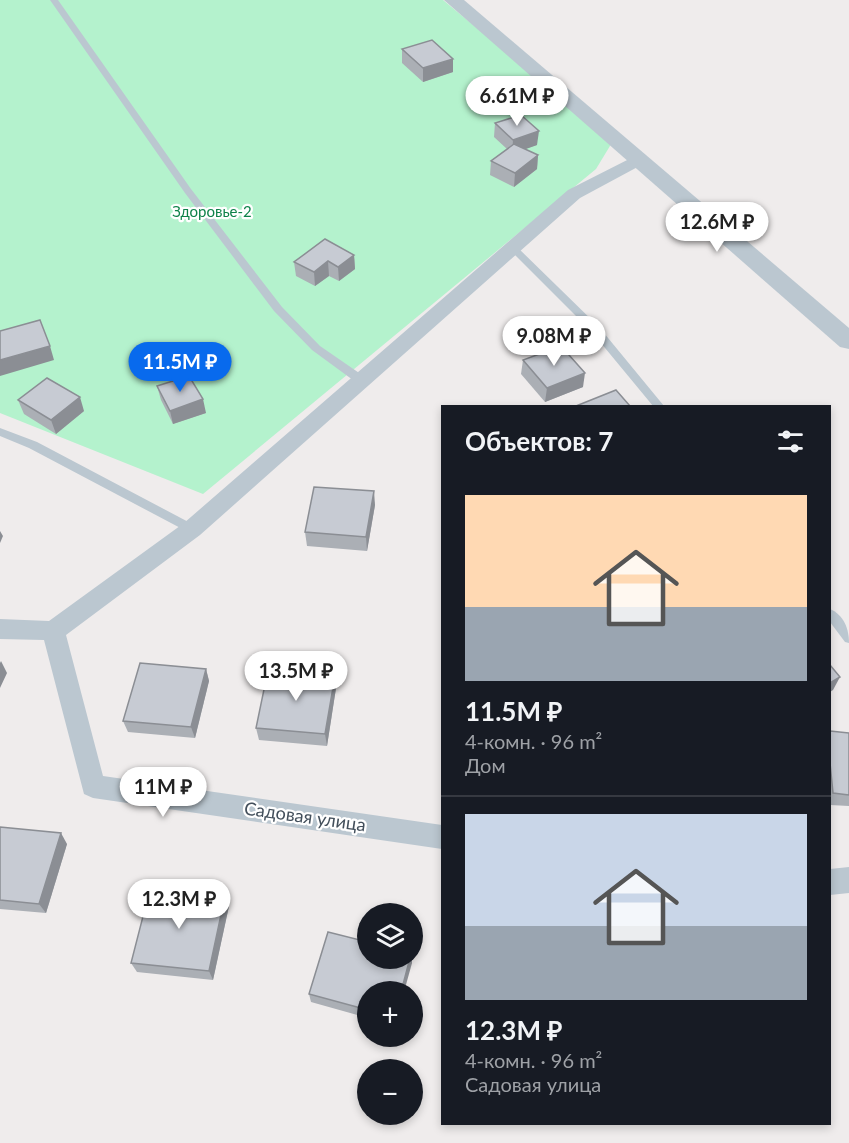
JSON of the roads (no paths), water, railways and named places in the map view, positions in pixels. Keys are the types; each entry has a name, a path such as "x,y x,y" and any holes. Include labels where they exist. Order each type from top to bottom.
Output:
{"street":[{"path":"453,0 849,340"},
{"path":"0,629 53,631 192,529 574,194 639,159"},
{"name":"Садовая улица","path":"53,631 93,786 441,837"},
{"path":"831,882 849,880"}],"lane":[{"path":"54,0 188,191 278,309 316,348 361,380"},
{"path":"512,247 595,328 658,405"},
{"path":"0,432 33,445 192,529"},
{"path":"831,615 849,638"}],"park label":[{"name":"Здоровье-2","path":"212,212"}]}
